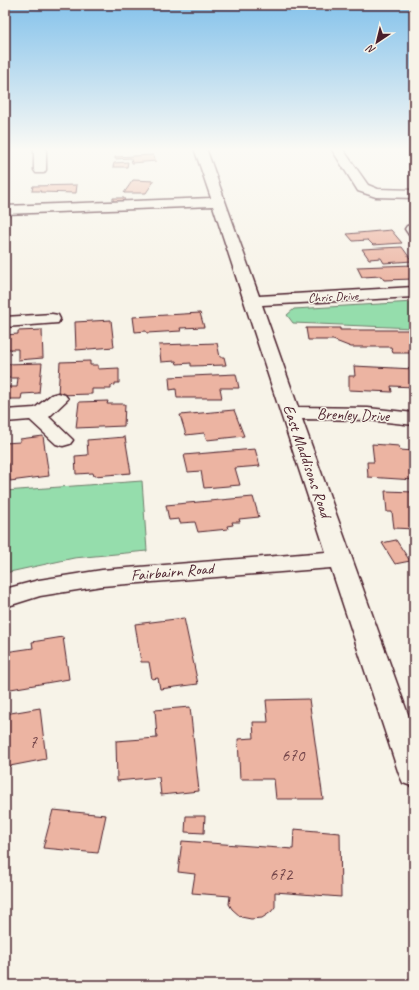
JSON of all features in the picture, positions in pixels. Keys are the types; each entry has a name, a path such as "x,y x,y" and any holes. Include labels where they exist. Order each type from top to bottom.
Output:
{"street":[{"name":"East Maddisons Road","path":"215,194 414,774"},
{"path":"5,210 218,202"},
{"name":"Chris Drive","path":"252,301 414,292"},
{"path":"5,322 52,319"},
{"path":"5,416 40,413 58,399"},
{"path":"40,413 39,418 42,422 63,440"},
{"name":"Brenley Drive","path":"291,413 368,414 414,419"},
{"name":"Fairbairn Road","path":"5,598 39,588 102,578 341,559"}],"green space":[{"path":"414,302 414,328 293,323 287,315 294,309"},
{"path":"142,481 147,551 74,558 5,573 5,491"}],"building":[{"path":"113,198 124,198 125,203 113,204"},
{"path":"391,230 402,243 373,245 368,240 353,241 347,234"},
{"path":"402,247 412,261 384,263 381,258 369,259 362,249"},
{"path":"413,265 414,274 410,274 413,279 384,280 381,276 362,277 357,267"},
{"path":"200,313 204,327 180,328 181,331 147,333 146,331 135,332 133,317"},
{"path":"111,320 114,347 76,350 75,322"},
{"path":"306,328 340,328 340,330 414,330 414,339 409,339 413,353 393,353 391,347 351,347 333,340 308,340"},
{"path":"42,330 43,358 18,360 18,349 5,349 5,335 18,334 18,331"},
{"path":"217,343 220,357 224,357 226,365 191,366 191,363 177,364 176,361 161,362 159,345"},
{"path":"90,361 90,365 98,365 98,369 119,368 119,383 115,383 115,385 111,386 111,389 92,389 92,394 58,395 60,362"},
{"path":"42,363 39,393 22,394 21,399 5,399 7,387 17,387 18,378 5,378 5,364"},
{"path":"354,366 414,369 414,387 391,386 392,392 349,390 349,376 355,376"},
{"path":"236,374 239,388 220,388 222,398 177,398 176,389 170,390 169,377"},
{"path":"108,401 107,404 125,404 124,426 76,428 79,402"},
{"path":"234,410 244,436 207,440 204,433 186,435 180,415"},
{"path":"43,436 49,476 10,481 8,463 5,464 5,443 20,442 20,439"},
{"path":"125,437 131,473 94,476 93,473 76,474 75,456 88,455 87,440"},
{"path":"372,444 399,446 400,450 414,451 414,480 368,477 367,462 374,462"},
{"path":"255,449 260,466 235,468 240,485 204,488 201,471 188,472 184,455"},
{"path":"385,491 414,492 414,529 394,528 392,512 387,512"},
{"path":"253,497 259,517 239,519 240,522 232,522 233,525 227,526 228,529 198,532 195,522 180,523 179,519 169,520 166,505"},
{"path":"396,540 410,561 395,564 382,543"},
{"path":"184,618 198,684 160,689 158,678 152,679 149,662 141,662 135,624"},
{"path":"63,637 69,679 5,690 5,652 33,648 32,642"},
{"path":"309,699 323,799 276,799 274,779 240,779 238,739 254,738 253,722 268,722 266,700"},
{"path":"190,707 199,791 161,795 159,777 117,781 116,741 157,738 155,710"},
{"path":"40,708 46,759 5,767 5,714"},
{"path":"53,810 106,815 98,853 43,848"},
{"path":"186,816 205,816 204,833 185,832"},
{"path":"294,829 340,833 341,897 275,892 275,907 271,912 262,918 251,919 241,917 232,909 229,904 230,896 192,893 195,874 178,872 182,841 293,849"}]}
